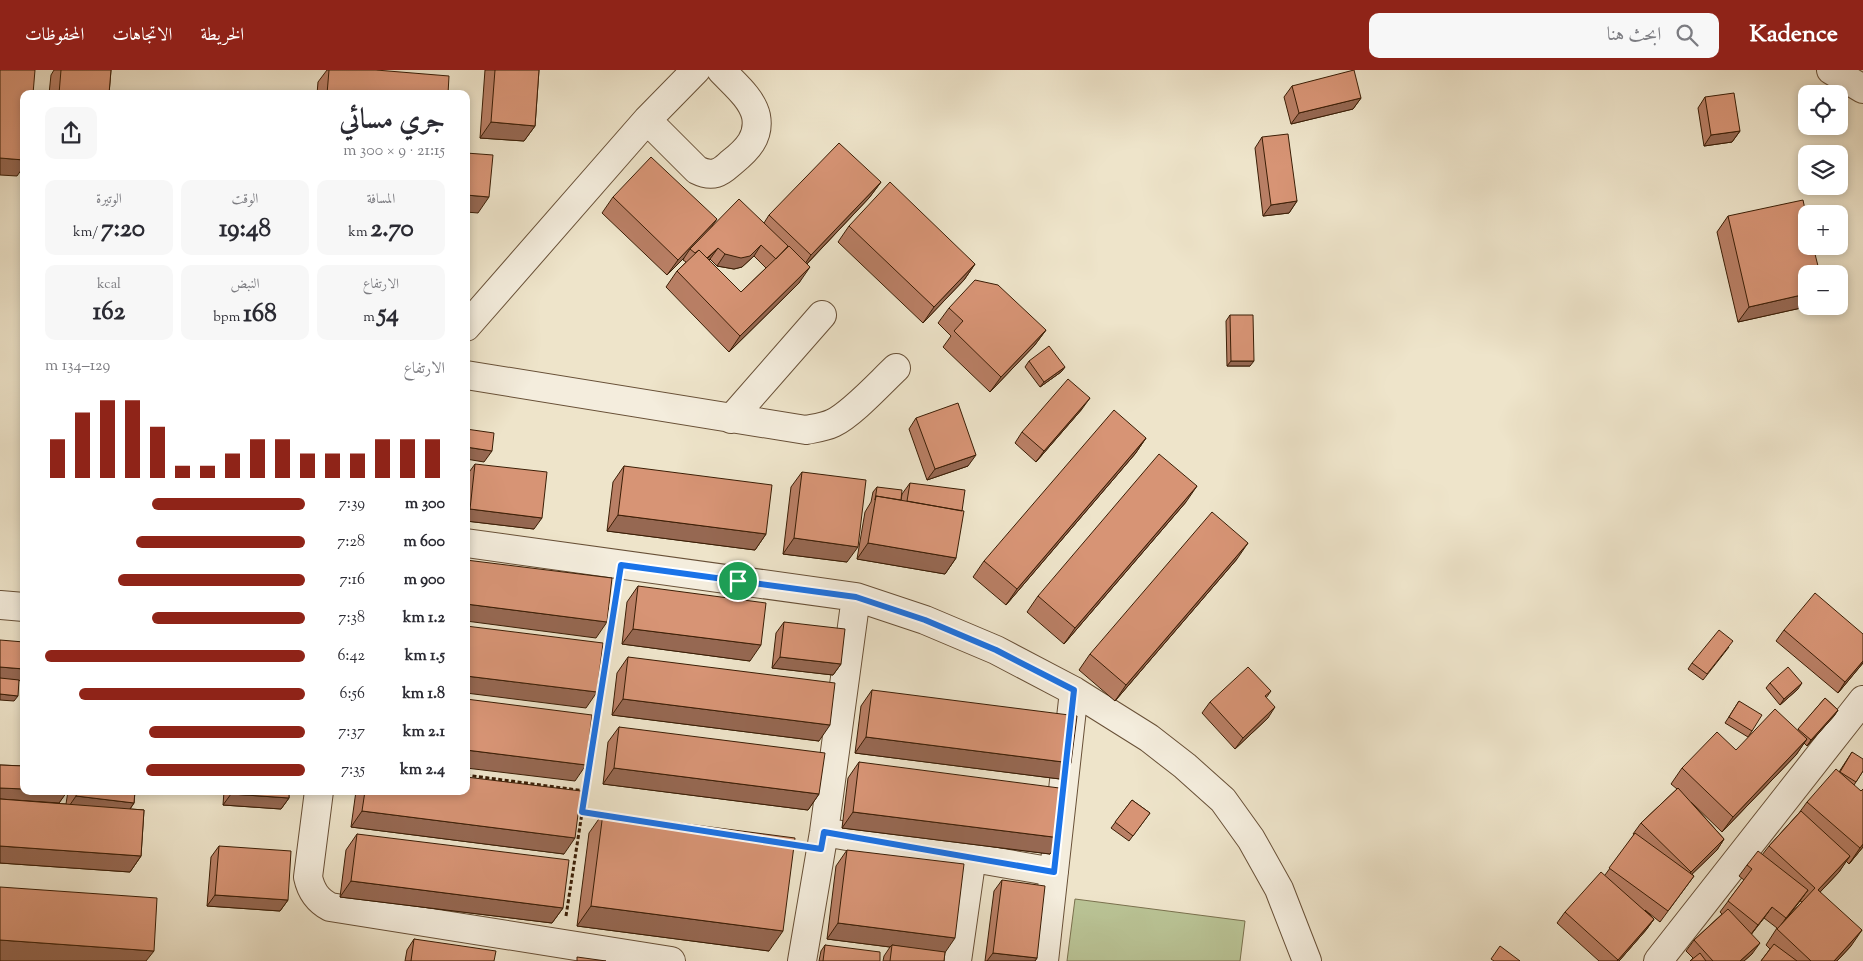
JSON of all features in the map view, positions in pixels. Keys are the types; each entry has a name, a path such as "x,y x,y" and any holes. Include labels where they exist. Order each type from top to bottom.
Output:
{"street":[{"path":"470,323 648,120 696,70"},
{"path":"648,120 697,170 705,174 723,170 749,147 757,127 752,105 720,70"},
{"path":"1830,70 1863,90"},
{"path":"731,418 822,315"},
{"path":"470,376 806,430 834,422 847,414 896,368"},
{"path":"470,544 856,597 925,620 996,650 1074,690 1149,738 1185,766 1223,800 1251,839 1279,889 1306,961"},
{"path":"802,961 824,832 856,597"},
{"path":"0,605 20,606"},
{"path":"1044,961 1074,690"},
{"path":"1658,961 1863,700"},
{"path":"318,795 308,877 310,887 321,902 330,907 671,961"},
{"path":"824,832 972,856 1054,872"},
{"path":"957,961 972,856"}],"path":[{"path":"561,944 621,565"},
{"path":"470,776 585,791"},
{"path":"582,812 610,816"}],"green space":[{"path":"1075,899 1245,921 1240,961 1067,961"}],"building":[{"path":"0,70 35,70 33,90 20,90 20,160 0,158"},
{"path":"61,70 111,70 109,90 59,90"},
{"path":"329,70 376,70 449,76 448,90 327,90"},
{"path":"495,70 539,70 535,126 491,122"},
{"path":"1354,70 1361,98 1299,113 1292,86"},
{"path":"1734,93 1740,131 1711,135 1705,97"},
{"path":"1288,134 1297,201 1271,205 1262,137"},
{"path":"839,143 881,182 811,255 769,215"},
{"path":"470,153 493,155 489,197 470,195"},
{"path":"651,157 717,219 678,260 613,197"},
{"path":"890,182 975,264 934,307 849,226"},
{"path":"739,199 788,246 776,259 761,245 750,256 741,258 725,254 718,248 707,258 699,250 695,253 690,249"},
{"path":"1803,200 1804,205 1798,205 1798,255 1815,255 1818,265 1798,265 1798,296 1749,307 1728,216"},
{"path":"789,246 810,267 740,336 677,271 699,250 741,292"},
{"path":"975,280 998,285 1046,330 1001,377 954,331 963,321 949,308"},
{"path":"1230,315 1253,315 1254,361 1231,361"},
{"path":"1049,346 1065,367 1044,382 1029,361"},
{"path":"1068,379 1090,398 1044,451 1022,432"},
{"path":"958,403 976,455 935,469 916,418"},
{"path":"1114,410 1146,438 1017,589 984,561"},
{"path":"470,430 494,433 492,451 470,448"},
{"path":"1159,454 1197,486 1075,628 1038,596"},
{"path":"475,464 547,472 542,518 470,509"},
{"path":"624,466 772,485 766,534 618,515"},
{"path":"802,472 866,480 858,547 794,538"},
{"path":"910,483 965,490 962,511 907,501"},
{"path":"877,487 902,490 901,500 876,496 875,500"},
{"path":"876,496 964,511 956,558 868,543"},
{"path":"1212,512 1248,543 1126,685 1090,654"},
{"path":"470,560 612,578 607,622 470,605"},
{"path":"638,586 766,603 761,645 633,629"},
{"path":"1815,593 1863,634 1863,661 1845,682 1784,630"},
{"path":"784,622 845,629 841,664 780,657"},
{"path":"470,626 603,643 597,692 470,676"},
{"path":"1719,630 1733,641 1707,674 1692,663"},
{"path":"0,640 20,642 20,669 0,667"},
{"path":"628,657 835,683 830,725 623,699"},
{"path":"1248,667 1271,691 1265,696 1275,707 1243,738 1210,702"},
{"path":"1788,667 1802,683 1784,699 1770,683"},
{"path":"0,678 19,680 18,696 0,694"},
{"path":"872,690 1077,716 1071,763 866,737"},
{"path":"1825,698 1838,710 1811,740 1798,729"},
{"path":"470,700 592,715 586,765 470,750"},
{"path":"1739,701 1762,715 1752,731 1729,717"},
{"path":"1775,709 1807,739 1733,817 1682,768 1717,732 1736,750"},
{"path":"619,727 825,753 819,794 614,768"},
{"path":"1852,752 1863,759 1863,771 1856,782 1840,772"},
{"path":"859,762 1067,789 1061,838 853,812"},
{"path":"0,765 20,766 20,789 0,788"},
{"path":"1836,769 1861,791 1863,789 1863,844 1860,848 1807,802"},
{"path":"470,777 581,791 575,838 362,811 364,795 470,795"},
{"path":"1678,788 1724,839 1691,872 1641,823"},
{"path":"76,795 135,795 134,803"},
{"path":"246,795 289,795 289,798"},
{"path":"0,799 144,810 141,856 0,846"},
{"path":"1132,800 1150,813 1133,836 1115,822"},
{"path":"1801,811 1850,856 1818,890 1862,930 1834,961 1811,961 1777,929 1815,888 1769,846"},
{"path":"603,813 795,838 783,931 591,906"},
{"path":"1635,833 1694,876 1668,911 1609,868"},
{"path":"357,834 569,860 563,908 351,881"},
{"path":"219,846 291,851 288,900 215,895"},
{"path":"847,850 964,864 955,938 838,923"},
{"path":"1758,851 1808,890 1786,918 1772,907 1758,925 1728,901 1752,869 1747,865"},
{"path":"1601,872 1654,919 1618,960 1565,912"},
{"path":"1002,880 1045,886 1037,958 993,953"},
{"path":"0,887 157,898 154,951 0,940"},
{"path":"1728,909 1760,943 1740,961 1713,961 1694,940"},
{"path":"414,939 496,951 494,961 411,961"},
{"path":"1774,944 1797,961 1761,961"},
{"path":"825,945 880,952 880,961 823,961"},
{"path":"892,945 945,952 944,961 890,961"},
{"path":"1500,946 1520,961 1494,961 1491,959"},
{"path":"1700,953 1706,961 1690,961"},
{"path":"577,957 606,961 577,961"}],"route":[{"path":"621,565 738,581 856,597 925,620 996,650 1074,690 1054,872 972,856 824,832 821,849 582,812 621,565"}]}
